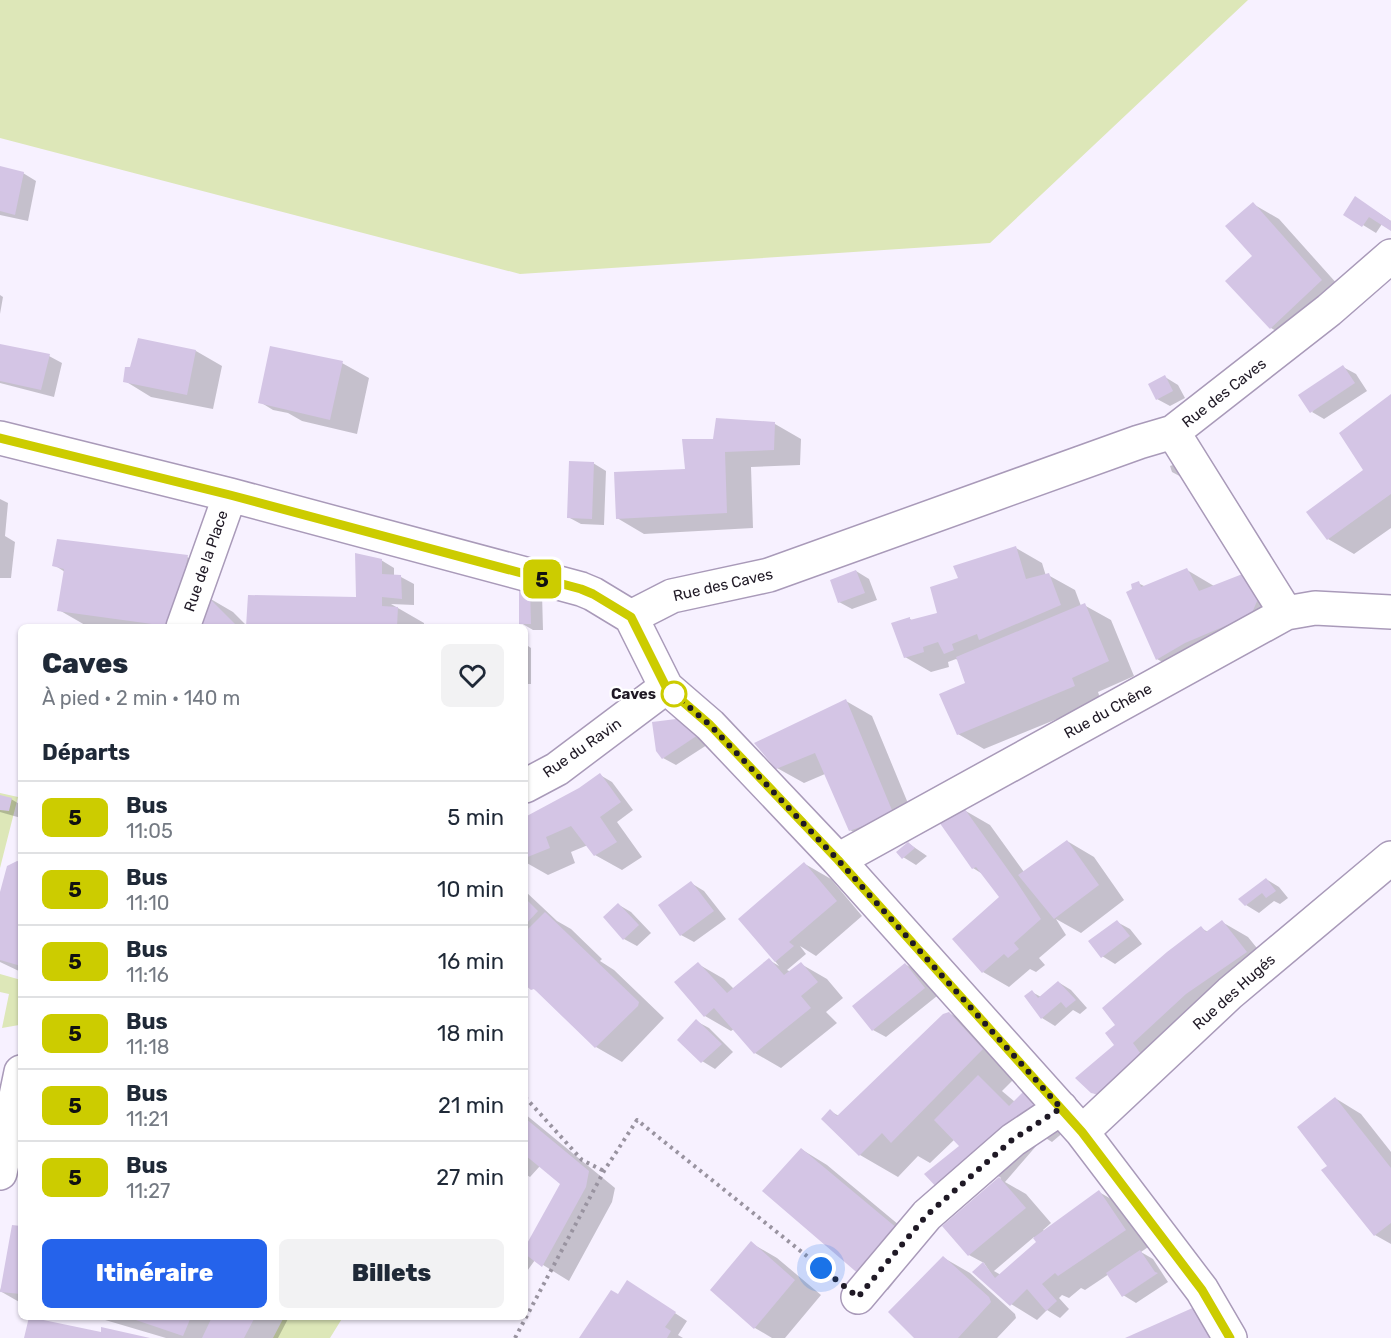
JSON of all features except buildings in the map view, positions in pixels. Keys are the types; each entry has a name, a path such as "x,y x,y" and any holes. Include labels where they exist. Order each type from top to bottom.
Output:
{"street":[{"name":"Rue des Caves","path":"631,617 672,596 769,575 1139,442 1173,432 1329,310 1391,256"},
{"path":"1173,432 1286,613"},
{"path":"0,438 230,495 581,589 631,617 666,687 710,725 838,860 1071,1120 1202,1290 1230,1338"},
{"name":"Rue de la Place","path":"184,624 230,495"},
{"name":"Rue du Chêne","path":"838,860 1286,613 1315,608 1391,612"},
{"name":"Rue du Ravin","path":"528,784 557,769 666,687"},
{"name":"Rue des Hugés","path":"858,1297 927,1215 1012,1140 1071,1120 1230,993 1391,858"},
{"path":"0,1059 18,1063"},
{"path":"0,1173 18,1086"}],"path":[{"path":"528,1100 582,1160 604,1171"},
{"path":"528,1314 604,1171 637,1120 858,1297"},
{"path":"515,1338 525,1320"}],"green space":[{"path":"0,0 1248,0 990,243 520,274 0,138"},
{"path":"0,793 18,797 0,868"},
{"path":"0,974 18,979 18,1025 2,1028 9,994 0,992"},
{"path":"282,1320 341,1320 330,1338 273,1338"}],"bus line":[{"name":"5","path":"0,438 230,495 581,589 631,617 666,687 710,725 838,860 1082,1132 1202,1290 1230,1338"}],"place":[{"name":"Caves","path":"674,694"}],"route":[{"path":"674,694 710,725 838,860 1061,1108 1012,1140 927,1215 858,1297 821,1268"}]}
